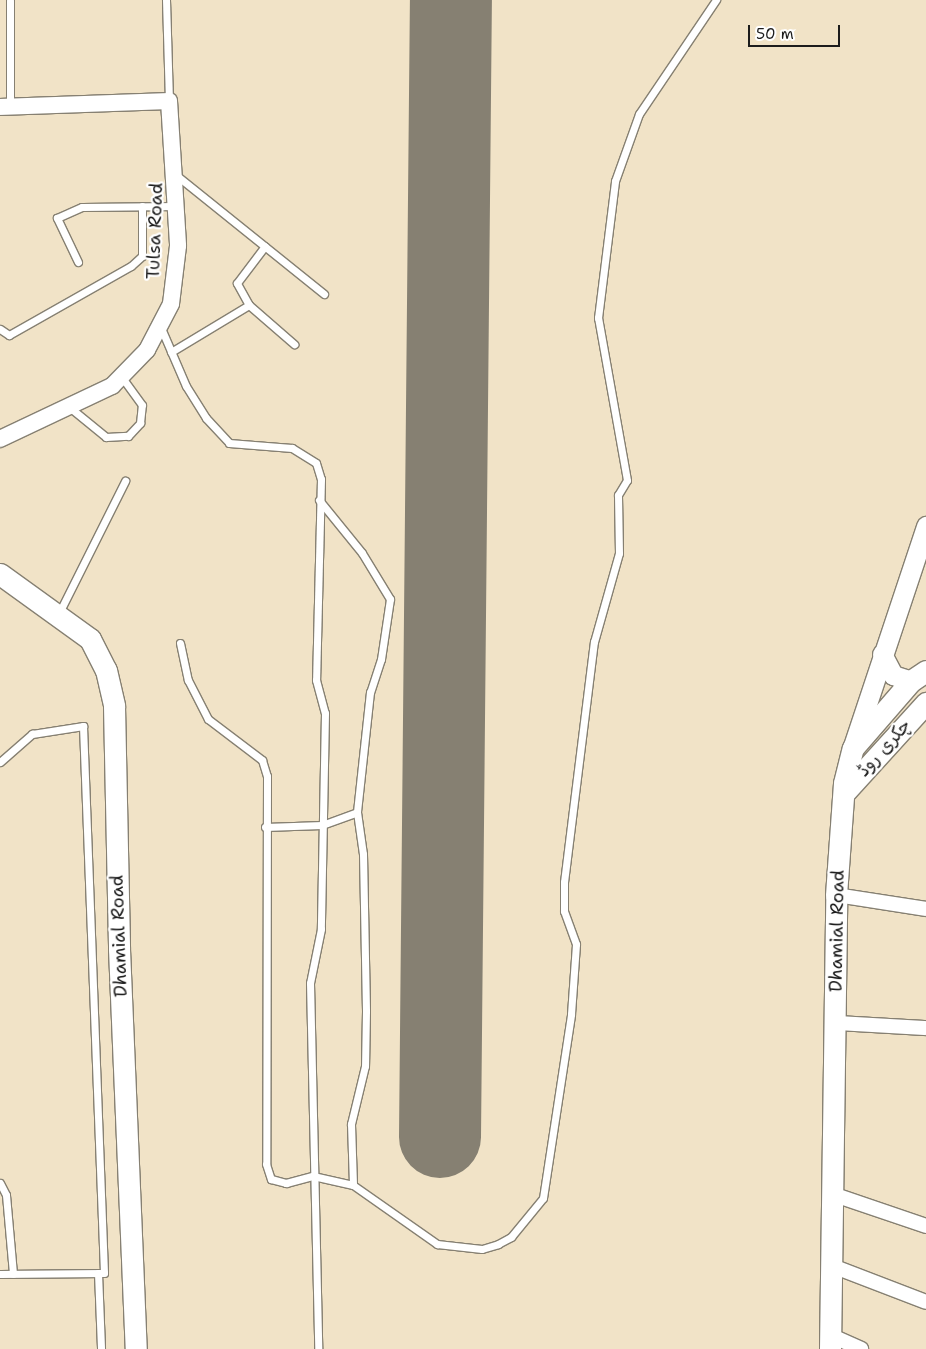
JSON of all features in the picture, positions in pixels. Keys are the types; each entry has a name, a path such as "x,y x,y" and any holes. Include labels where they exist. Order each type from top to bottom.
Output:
{"main road":[{"name":"Dhamial Road","path":"831,1343 835,1267 836,895 843,793 853,748 882,654 926,526"},
{"name":"Dhamial Road","path":"0,574 90,639 106,670 114,706 119,949 136,1349"},
{"path":"882,654 893,675 918,676"},
{"name":"چکری روڈ","path":"853,748 918,676"},
{"name":"چکری روڈ","path":"843,793 926,703"}],"street":[{"path":"5,108 169,101"},
{"name":"Tulsa Road","path":"0,439 112,386 147,350 171,304 178,246 176,175 169,101"},
{"path":"836,895 926,909"},
{"path":"836,1023 926,1028"},
{"path":"835,1196 926,1226"},
{"path":"835,1267 926,1302"},
{"path":"831,1343 861,1349"}],"lane":[{"path":"5,108 10,0"},
{"path":"166,0 169,101"},
{"path":"180,643 188,680 208,719 262,760 267,776 265,827 266,1164 275,1182 313,1176 353,1185 426,1239 466,1248 482,1249 511,1237 542,1198 571,1014 575,954 564,911 564,882 594,642 619,553 618,495 627,480 598,318 615,181 638,114 716,0"},
{"path":"176,175 324,294"},
{"path":"0,329 9,335 132,266 142,256 142,206"},
{"path":"78,262 57,218 82,207 177,206"},
{"path":"265,246 237,283 249,305 294,344"},
{"path":"171,352 249,305"},
{"path":"160,326 171,352 206,418 229,443 292,448 316,463 319,500 316,680 325,713 321,929 310,984 318,1349"},
{"path":"68,406 106,437 128,436 140,423 142,405 122,377"},
{"path":"58,615 125,481"},
{"path":"319,500 362,553 390,599 380,659 370,692 357,812 362,854 366,1011 365,1066 351,1124 353,1185"},
{"path":"0,762 32,734 83,726 104,1273 0,1274"},
{"path":"265,827 322,825 357,812"},
{"path":"0,1183 6,1195 13,1274"},
{"path":"98,1273 101,1349"}],"runway":[{"path":"440,1137 451,0"}]}
